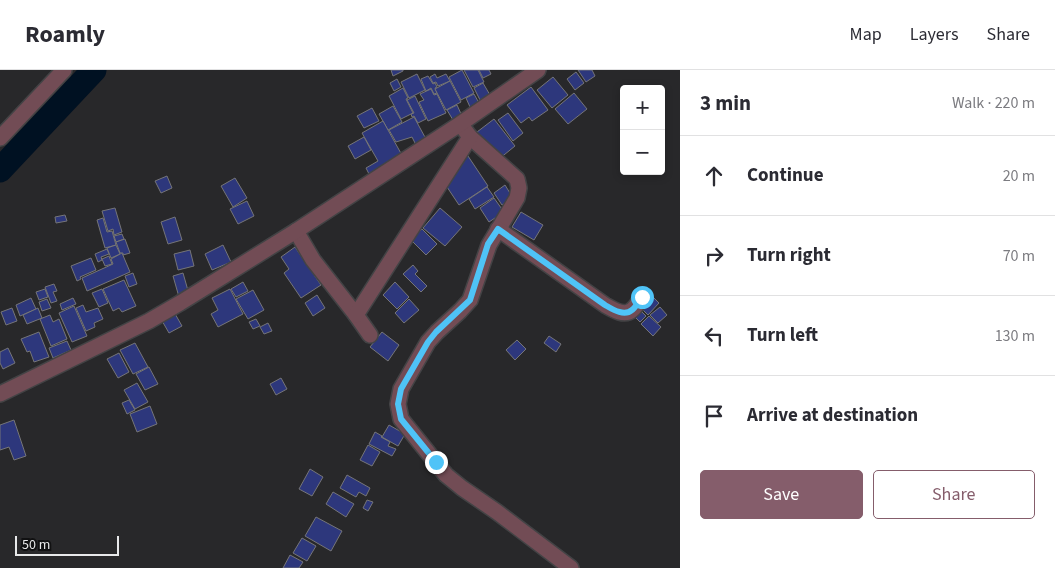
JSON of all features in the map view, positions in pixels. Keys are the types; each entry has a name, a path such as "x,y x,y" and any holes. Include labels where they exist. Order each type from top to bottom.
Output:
{"street":[{"path":"0,138 64,70"},
{"path":"0,394 149,321 296,231 460,124 538,70"},
{"path":"460,124 470,137 517,179 519,188 517,198 488,244 470,300 428,342 401,389 398,404 401,419 446,475 571,568"},
{"path":"356,315 470,137"},
{"path":"498,229 616,311 625,313 632,311 642,297"},
{"path":"296,231 313,260 370,335"}],"building":[{"path":"391,70 403,70 403,71 393,76"},
{"path":"462,70 474,93 461,100 449,77"},
{"path":"464,70 478,70 484,82 473,87"},
{"path":"479,70 489,70 491,74 483,78"},
{"path":"578,70 592,70 595,76 586,82"},
{"path":"576,72 584,83 575,90 567,79"},
{"path":"417,74 425,90 409,98 401,82"},
{"path":"435,74 437,78 446,74 450,81 438,86 436,82 433,83 430,77"},
{"path":"428,76 433,84 435,83 437,93 434,94 431,88 426,91 421,79"},
{"path":"553,77 568,95 552,108 537,90"},
{"path":"397,79 401,87 394,91 390,83"},
{"path":"450,81 461,102 446,110 435,89"},
{"path":"483,83 490,95 480,100 474,88"},
{"path":"531,87 548,110 532,121 529,117 521,123 507,105"},
{"path":"403,88 413,113 401,119 389,96"},
{"path":"431,89 434,95 437,94 446,113 428,121 419,102 424,100 420,94"},
{"path":"574,93 587,109 568,124 555,109"},
{"path":"474,94 479,103 470,107 466,98"},
{"path":"415,96 426,119 418,123 414,116 412,117 411,114 414,113 407,100"},
{"path":"457,105 462,116 453,120 447,110"},
{"path":"393,106 402,122 388,130 379,114"},
{"path":"372,108 379,121 364,128 357,116"},
{"path":"508,113 523,133 513,141 498,120"},
{"path":"414,117 426,139 416,145 412,137 396,142 389,130"},
{"path":"494,119 515,146 499,159 477,132"},
{"path":"383,121 403,157 369,174 366,168 378,161 362,133"},
{"path":"364,137 371,150 355,159 348,146"},
{"path":"468,156 488,186 459,205 443,181 457,172 453,165"},
{"path":"167,176 172,188 161,193 155,181"},
{"path":"235,178 247,198 233,207 221,186"},
{"path":"505,185 513,198 502,205 494,193"},
{"path":"487,187 494,197 475,209 469,199"},
{"path":"494,198 504,212 489,222 480,208"},
{"path":"247,201 254,216 238,224 230,209"},
{"path":"115,208 122,232 114,235 113,229 108,231 102,211"},
{"path":"440,208 462,227 445,246 423,228"},
{"path":"521,212 543,225 534,240 512,227"},
{"path":"65,215 67,221 56,223 55,217"},
{"path":"175,217 182,240 168,244 161,222"},
{"path":"103,218 107,232 112,231 116,245 105,248 97,220"},
{"path":"422,229 437,244 426,255 411,240"},
{"path":"122,234 124,239 116,242 114,236"},
{"path":"125,239 130,253 123,255 123,253 120,253 116,242"},
{"path":"116,245 120,254 111,258 107,248"},
{"path":"223,245 231,262 212,270 205,254"},
{"path":"295,247 321,285 301,298 284,273 289,269 281,257"},
{"path":"107,249 109,254 101,257 102,260 98,262 95,254"},
{"path":"190,250 194,266 178,270 174,254"},
{"path":"122,253 130,272 87,291 82,278 113,264 111,259"},
{"path":"109,256 112,264 105,266 102,259"},
{"path":"91,258 96,270 80,277 81,279 77,281 71,266"},
{"path":"413,265 418,271 415,274 427,286 421,292 403,274"},
{"path":"133,273 137,284 129,287 125,276"},
{"path":"183,273 189,294 179,297 173,276"},
{"path":"124,280 136,306 122,312 119,308 113,311 103,289"},
{"path":"243,282 248,291 236,297 231,289"},
{"path":"395,282 409,297 397,309 383,295"},
{"path":"54,284 57,291 53,292 57,301 51,303 45,287"},
{"path":"45,289 48,297 39,300 36,292"},
{"path":"102,289 108,303 99,307 92,293"},
{"path":"230,289 243,314 218,327 211,314 218,310 212,298"},
{"path":"253,290 264,310 248,319 236,299"},
{"path":"317,295 325,308 313,316 305,303"},
{"path":"651,295 659,303 648,315 640,307"},
{"path":"31,298 36,309 20,316 16,305"},
{"path":"73,298 76,304 62,310 60,304"},
{"path":"47,299 51,308 42,311 39,302"},
{"path":"409,299 419,310 404,323 395,313"},
{"path":"83,305 86,312 98,308 103,319 94,323 95,327 86,331 76,308"},
{"path":"74,306 87,336 72,342 59,313"},
{"path":"660,307 667,315 658,323 650,315"},
{"path":"12,308 17,321 6,325 1,312"},
{"path":"38,308 42,318 27,324 23,315"},
{"path":"639,309 646,316 640,322 633,315"},
{"path":"174,312 182,326 169,333 161,319"},
{"path":"50,315 53,322 59,319 67,339 51,346 40,319"},
{"path":"649,316 661,327 653,336 641,324"},
{"path":"256,319 260,326 253,329 249,322"},
{"path":"268,323 272,331 264,334 260,327"},
{"path":"39,332 49,357 34,362 30,351 27,352 21,339"},
{"path":"382,332 399,345 388,361 370,347"},
{"path":"549,336 561,344 556,352 544,343"},
{"path":"517,340 526,349 515,360 506,350"},
{"path":"67,341 71,350 53,358 49,348"},
{"path":"135,343 148,367 133,374 120,350"},
{"path":"8,348 15,363 3,369 0,363 0,352"},
{"path":"119,353 129,372 118,378 107,359"},
{"path":"149,367 158,384 145,390 136,374"},
{"path":"281,378 287,389 276,395 270,384"},
{"path":"137,383 148,402 135,409 124,390"},
{"path":"129,400 135,410 127,414 122,403"},
{"path":"150,406 157,424 137,432 130,414"},
{"path":"14,420 26,456 14,460 9,447 0,450 0,425"},
{"path":"389,425 405,434 398,446 382,437"},
{"path":"375,432 390,442 388,446 396,449 392,456 369,444"},
{"path":"368,445 380,452 372,466 360,460"},
{"path":"310,469 323,477 312,496 299,489"},
{"path":"347,475 370,488 366,496 359,492 356,497 340,488"},
{"path":"333,492 354,504 346,517 326,504"},
{"path":"367,500 373,502 368,511 363,508"},
{"path":"316,517 342,531 331,551 305,536"},
{"path":"302,538 316,546 307,561 293,553"},
{"path":"290,555 303,562 299,568 283,568"}],"waterway":[{"path":"0,170 94,70"}],"route":[{"path":"436,462 401,419 398,404 401,389 428,342 470,300 488,244 498,229 616,311 625,313 632,311 642,297"}]}
